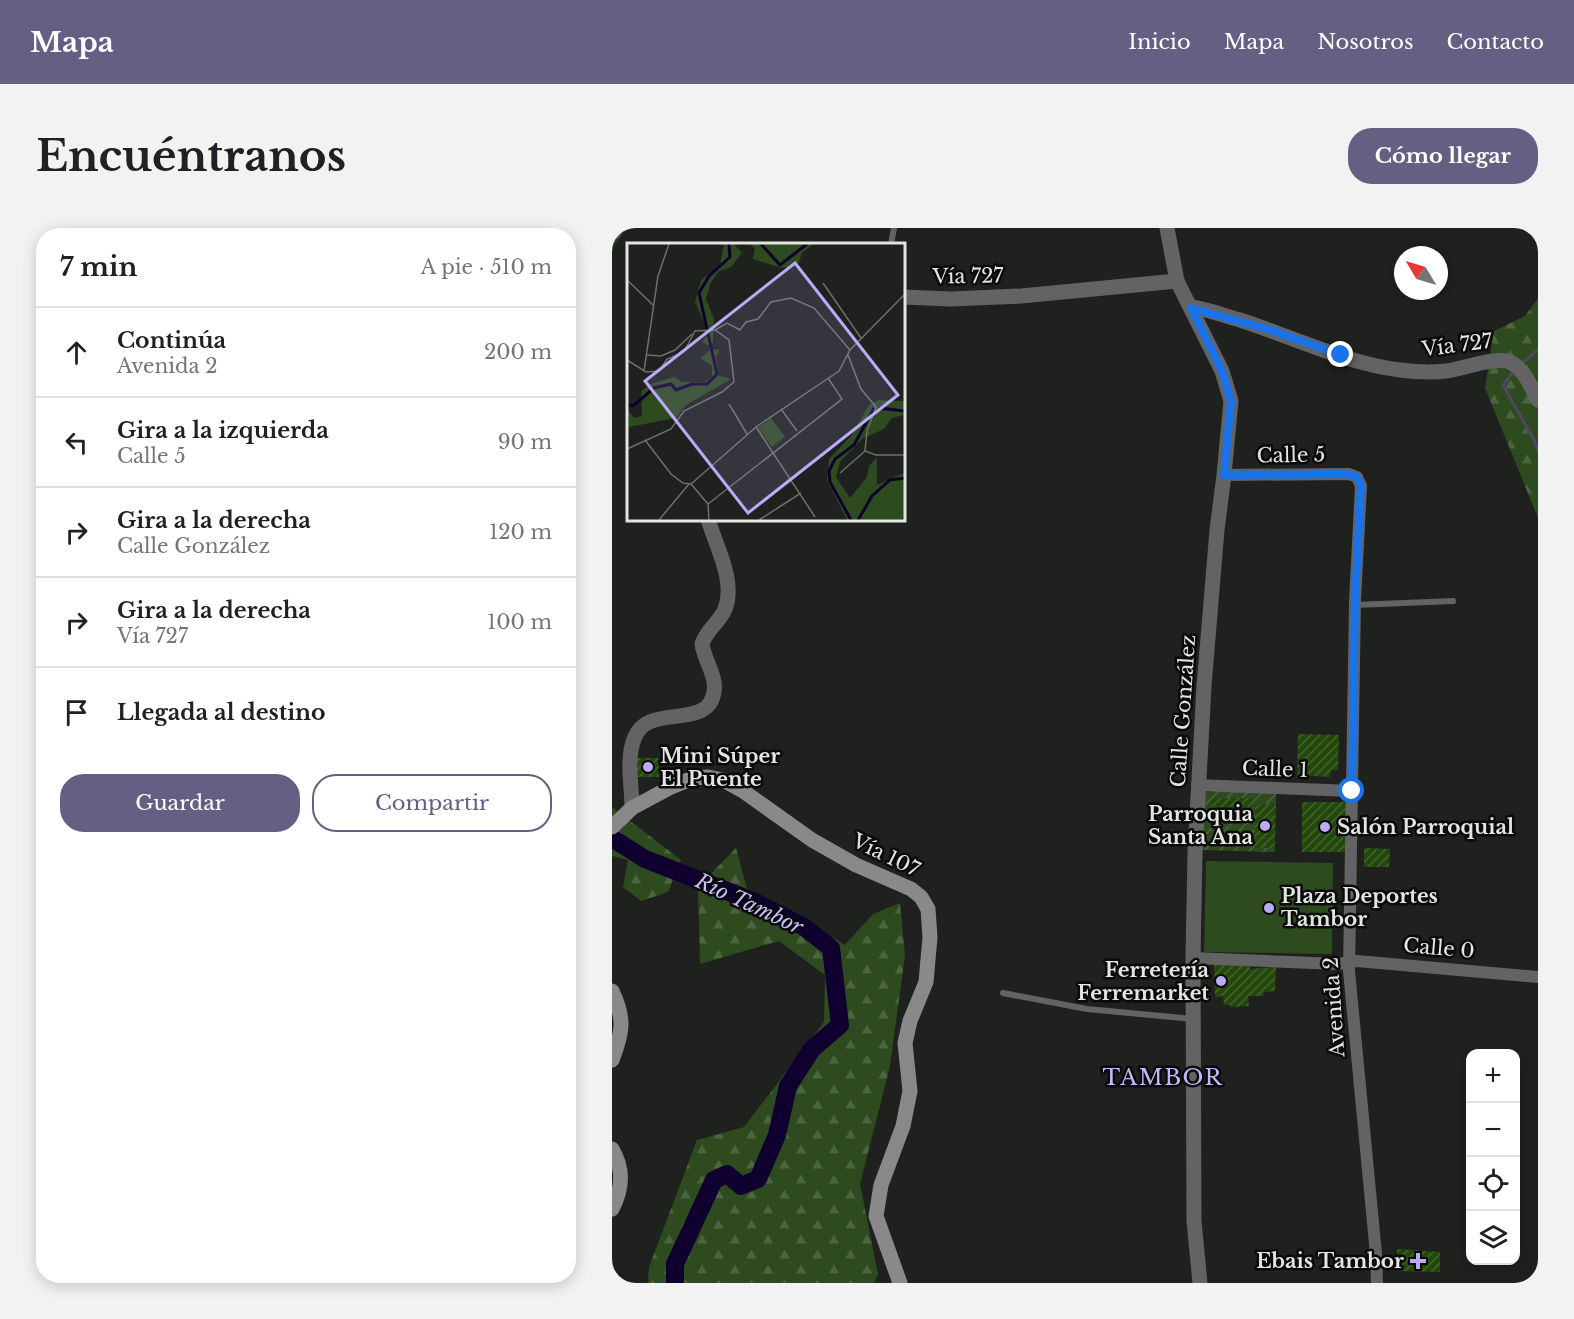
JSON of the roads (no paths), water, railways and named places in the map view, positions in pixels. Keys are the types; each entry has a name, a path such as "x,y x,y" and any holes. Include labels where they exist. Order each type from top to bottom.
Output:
{"main road":[{"name":"Vía 107","path":"615,824 632,807 693,778 708,777 723,780 743,791 812,840 856,865 910,889 921,897 928,909 930,937 926,982 910,1021 906,1043 910,1090 903,1126 881,1185 876,1216 900,1283"},
{"path":"612,991 622,1015 622,1029 612,1060"},
{"path":"612,1149 622,1172 621,1187 612,1209"}],"street":[{"name":"Calle González","path":"1167,228 1177,281 1222,371 1231,401 1217,530 1197,785 1193,958 1194,1221 1200,1283"},
{"name":"Vía 727","path":"904,297 1021,296 1177,281"},
{"name":"Vía 727","path":"1191,308 1271,330 1385,368 1421,372 1446,371 1496,360 1506,360 1514,364 1528,381 1538,400"},
{"name":"Calle 5","path":"1224,475 1349,474 1357,477"},
{"name":"Avenida 2","path":"1357,477 1361,486 1355,605 1349,963 1377,1283"},
{"path":"632,807 631,751 633,739 639,729 649,721 698,713 708,706 714,694 714,679 704,656 702,644 724,610 729,597 729,582 708,520"},
{"name":"Calle 1","path":"1197,785 1352,791"},
{"name":"Calle 0","path":"1193,958 1338,964 1357,961 1538,976"}],"lane":[{"path":"891,243 894,228"},
{"path":"1355,605 1453,601"},
{"path":"1004,993 1087,1009 1194,1019"}],"waterway":[{"path":"1521,364 1538,350"},
{"path":"1514,371 1503,385 1538,451"},
{"name":"Río Tambor","path":"612,838 645,859 755,902 804,927 831,948 840,1025 812,1049 788,1086 777,1135 758,1179 741,1186 727,1174 714,1180 675,1264 675,1283"}],"place":[{"name":"Mini Súper El Puente","path":"648,767"},
{"name":"Parroquia Santa Ana","path":"1265,826"},
{"name":"Salón Parroquial","path":"1325,827"},
{"name":"Plaza Deportes Tambor","path":"1269,908"},
{"name":"Ferretería Ferremarket","path":"1221,981"},
{"name":"Ebais Tambor","path":"1418,1261"}],"district":[{"name":"TAMBOR","path":"1163,1077"}]}
